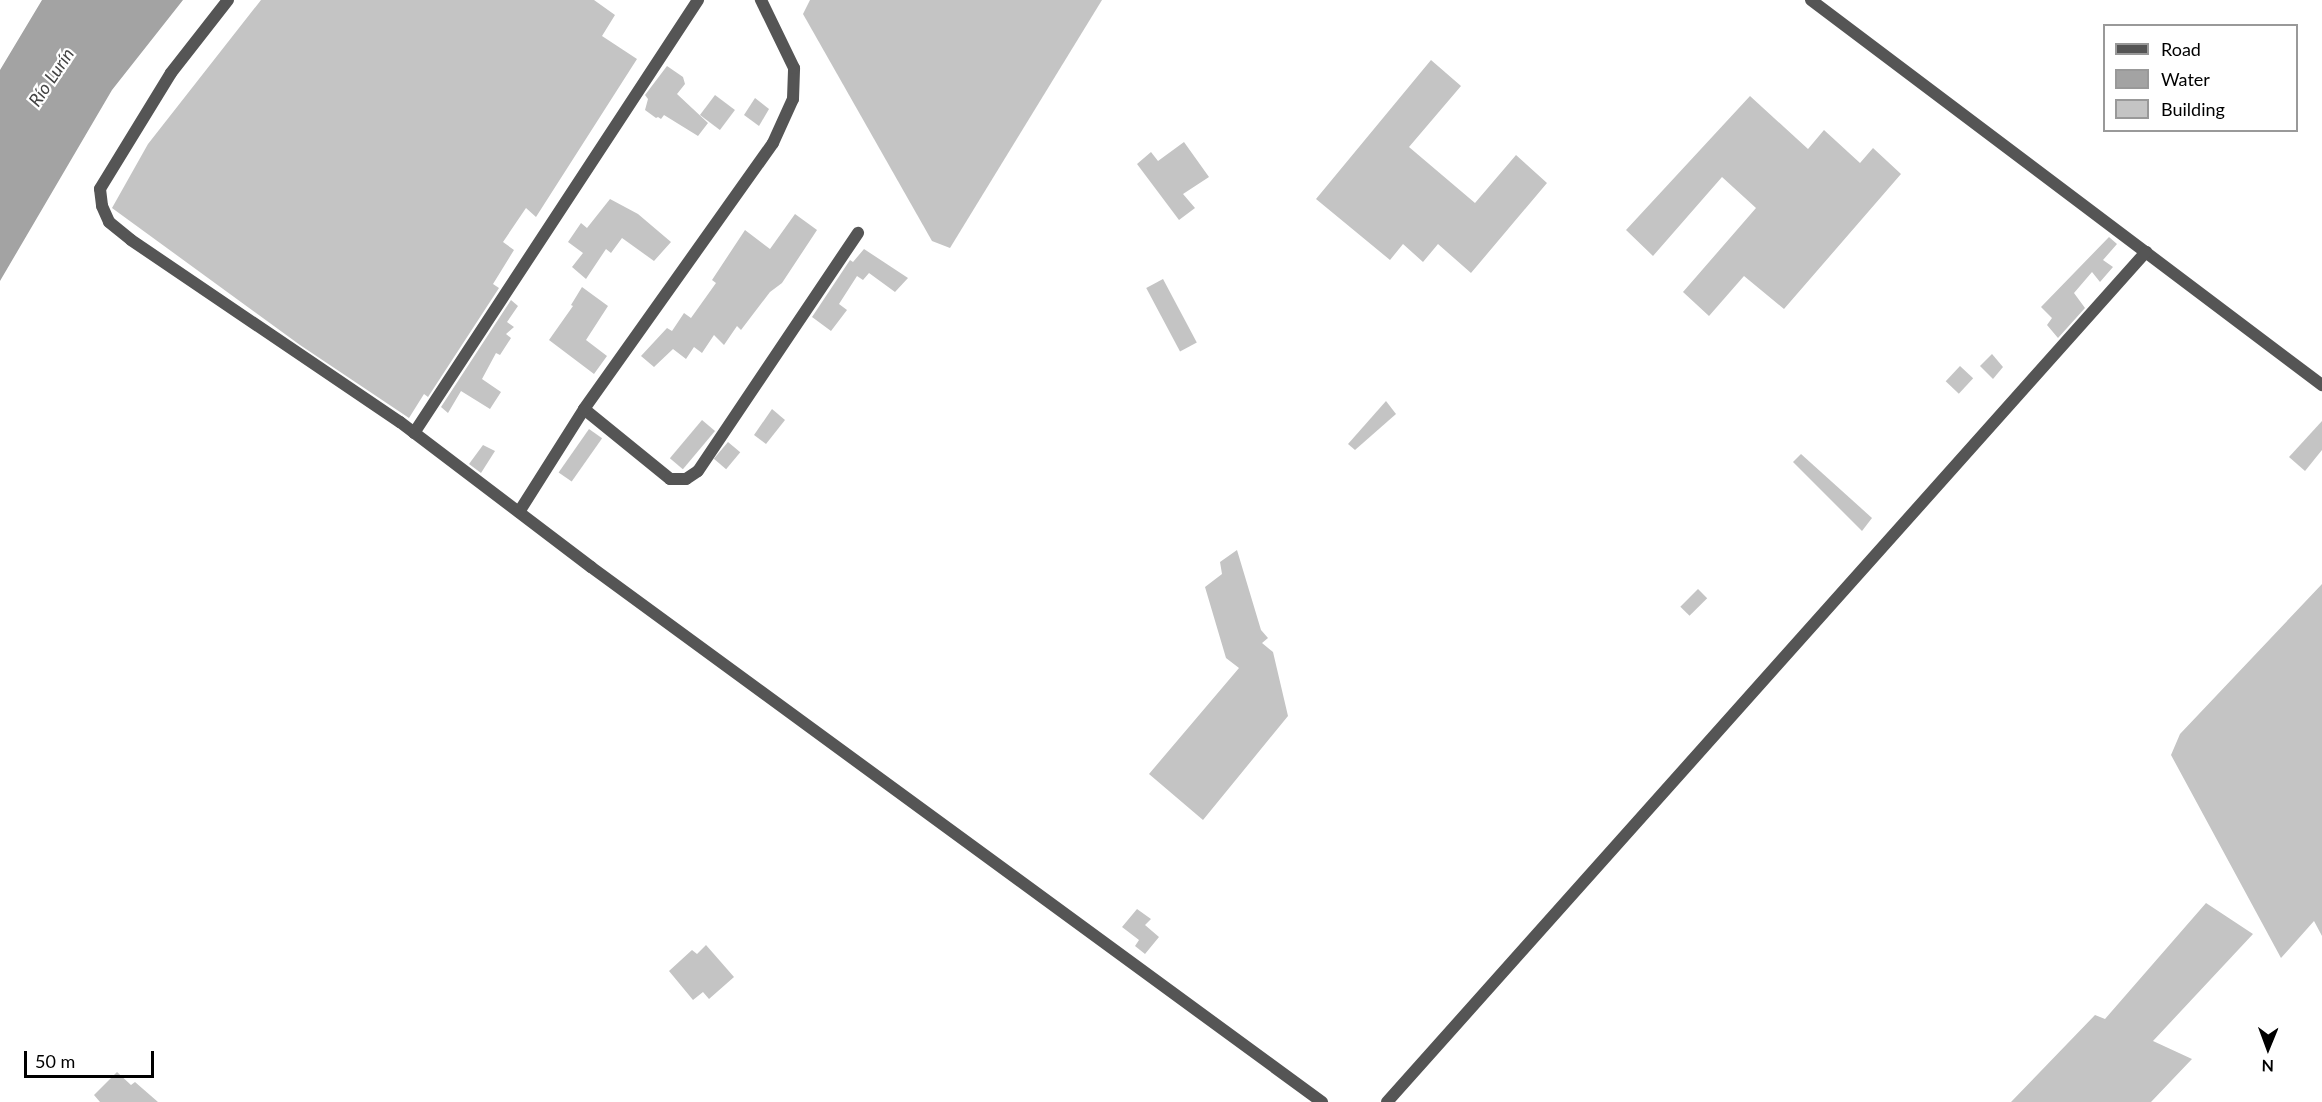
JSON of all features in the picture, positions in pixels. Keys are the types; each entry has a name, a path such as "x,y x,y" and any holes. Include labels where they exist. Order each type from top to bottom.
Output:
{"street":[{"path":"228,0 171,73 100,189 102,206 109,222 131,240 414,433 1322,1102"},
{"path":"414,433 698,0"},
{"path":"519,512 585,410 773,143 793,99 794,68 761,0"},
{"path":"1811,0 2322,385"},
{"path":"585,410 670,479 686,479 698,471 858,233"},
{"path":"1387,1102 2146,252"}],"water":[{"name":"Río Lurín","path":"42,0 183,0 112,90 0,281 0,70"}],"building":[{"path":"261,0 594,0 615,15 602,36 637,59 536,217 526,208 503,242 514,250 493,284 499,288 428,397 424,394 409,418 300,345 112,208 148,144"},
{"path":"810,0 1102,0 950,248 932,241 803,14"},
{"path":"1431,60 1461,86 1409,147 1475,203 1516,155 1547,183 1471,273 1438,244 1423,262 1403,244 1390,260 1316,199"},
{"path":"667,66 683,77 685,84 677,94 708,123 698,136 664,115 661,119 656,118 645,110 648,99 645,95"},
{"path":"715,95 735,110 720,130 700,115"},
{"path":"1750,96 1808,149 1824,130 1860,163 1873,148 1901,174 1784,309 1744,276 1709,316 1683,292 1756,208 1722,177 1653,256 1626,230"},
{"path":"755,98 769,109 759,126 744,115"},
{"path":"1184,142 1209,177 1183,194 1195,208 1179,220 1137,164 1151,152 1158,161"},
{"path":"610,199 638,214 671,242 654,261 622,238 611,253 606,249 586,279 572,267 583,253 568,242 581,223 587,228"},
{"path":"795,214 817,230 782,283 770,292 741,330 737,326 724,345 714,335 702,353 694,347 686,359 673,349 654,367 641,356 667,328 672,331 684,313 691,318 716,283 712,280 745,230 770,249"},
{"path":"2109,237 2117,244 2103,260 2113,267 2100,282 2092,272 2074,293 2085,308 2058,338 2047,325 2052,318 2041,307"},
{"path":"864,249 908,278 895,292 869,273 863,280 857,276 839,304 847,310 831,331 812,317 850,260 853,262"},
{"path":"1163,279 1197,343 1180,351 1146,288"},
{"path":"582,287 608,306 586,340 607,356 594,374 549,340 573,306 571,305"},
{"path":"511,300 518,306 507,322 514,327 506,334 511,338 500,355 496,353 482,379 501,392 490,409 461,391 448,413 441,407"},
{"path":"1992,354 2003,367 1993,379 1980,366"},
{"path":"1960,366 1973,378 1959,394 1946,381"},
{"path":"1386,401 1396,414 1355,450 1348,444"},
{"path":"772,409 785,420 766,444 754,435"},
{"path":"702,420 715,431 683,469 670,458"},
{"path":"2322,421 2322,450 2305,471 2289,457"},
{"path":"589,429 602,438 572,482 559,472"},
{"path":"728,442 740,452 726,469 714,459"},
{"path":"483,445 495,451 481,473 469,464"},
{"path":"1801,454 1872,518 1862,531 1793,462"},
{"path":"1237,550 1261,630 1268,638 1262,643 1273,652 1288,716 1203,820 1149,774 1239,668 1226,658 1205,587 1222,574 1220,562"},
{"path":"2322,584 2322,936 2314,921 2281,958 2171,755 2180,734"},
{"path":"1698,589 1707,598 1690,616 1680,607"},
{"path":"2206,903 2253,934 2153,1041 2192,1059 2151,1102 2011,1102 2095,1015 2105,1019"},
{"path":"1137,909 1151,919 1145,925 1159,937 1145,954 1135,946 1139,940 1122,927"},
{"path":"706,945 734,977 709,999 703,992 693,1000 669,971 692,950 697,954"},
{"path":"117,1072 131,1085 135,1082 158,1102 100,1102 94,1095"}]}
